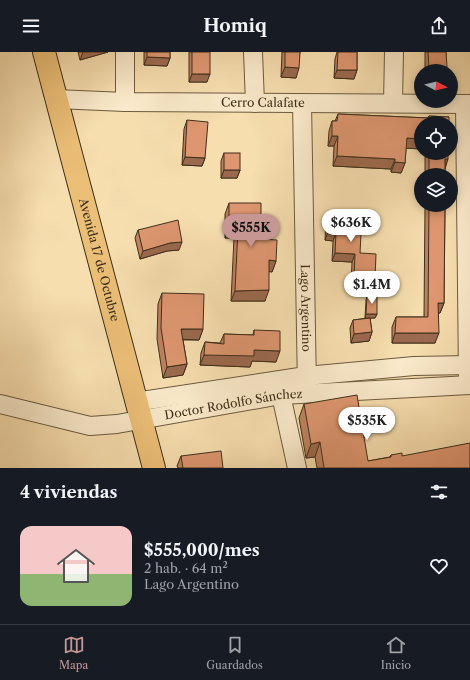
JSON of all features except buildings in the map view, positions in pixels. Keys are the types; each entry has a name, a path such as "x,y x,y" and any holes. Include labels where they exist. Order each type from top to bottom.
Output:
{"main road":[{"name":"Avenida 17 de Octubre","path":"44,52 154,468"}],"street":[{"path":"125,52 125,102"},
{"path":"253,52 255,103"},
{"path":"393,103 394,52"},
{"name":"Cerro Calafate","path":"56,99 125,102 467,104"},
{"name":"Lago Argentino","path":"302,103 307,384"},
{"path":"467,104 469,385"},
{"name":"Doctor Rodolfo Sánchez","path":"0,404 90,426 138,411 414,366 470,365"},
{"name":"Doctor Rodolfo Sánchez","path":"138,411 281,395 307,384 469,385"},
{"path":"281,395 297,468"}]}
